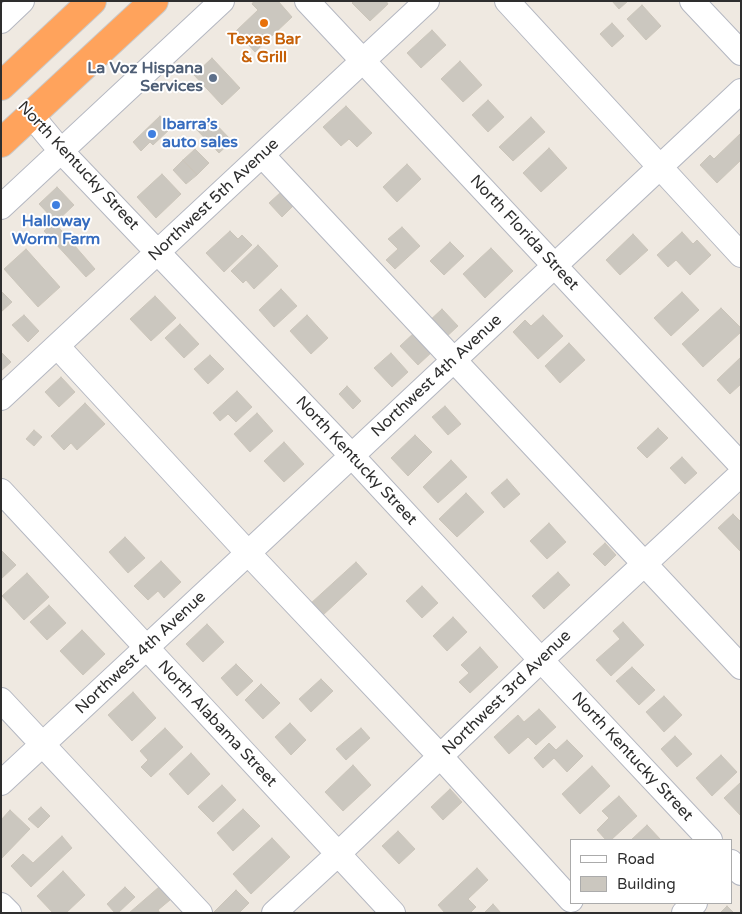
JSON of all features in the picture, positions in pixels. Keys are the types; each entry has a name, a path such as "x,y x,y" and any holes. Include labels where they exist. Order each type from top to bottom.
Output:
{"highway":[{"path":"2,84 92,1"},
{"path":"1,143 154,1"},
{"name":"North Kentucky Street","path":"2,84 30,116"}],"street":[{"path":"1,21 22,1"},
{"path":"1,207 222,1"},
{"name":"North Florida Street","path":"307,1 741,465"},
{"name":"Northwest 5th Avenue","path":"1,398 427,1"},
{"path":"507,1 741,255"},
{"path":"692,1 741,54"},
{"name":"Northwest 4th Avenue","path":"1,783 741,91"},
{"name":"North Kentucky Street","path":"30,116 352,456 709,839"},
{"path":"262,155 741,667"},
{"path":"57,346 248,553 440,756 570,900"},
{"name":"Northwest 3rd Avenue","path":"274,913 644,563 741,474"},
{"name":"North Alabama Street","path":"1,491 393,913"},
{"path":"1,700 200,913"},
{"path":"684,913 693,904"},
{"path":"1,905 9,913"}],"building":[{"path":"254,1 278,1 292,17 255,52 236,31 258,10 252,4"},
{"path":"354,1 386,1 388,4 370,21 352,3"},
{"path":"612,1 628,1 619,9"},
{"path":"642,5 661,26 646,40 627,19"},
{"path":"612,23 624,36 612,47 600,34"},
{"path":"432,30 446,45 421,68 407,53"},
{"path":"212,58 240,88 222,105 194,75"},
{"path":"460,61 482,85 463,102 441,79"},
{"path":"488,100 504,117 488,132 472,115"},
{"path":"346,106 372,133 357,147 349,139 341,146 323,127"},
{"path":"160,116 171,128 153,145 150,142 141,151 133,142"},
{"path":"209,117 232,141 219,153 196,129"},
{"path":"531,117 545,132 513,161 499,147"},
{"path":"741,133 741,160 717,183 700,165 710,155 714,159"},
{"path":"549,148 567,168 541,192 523,173"},
{"path":"195,149 209,163 197,175 183,160"},
{"path":"183,160 197,175 186,184 173,170"},
{"path":"407,164 421,179 397,202 383,187"},
{"path":"162,174 181,194 156,218 137,197"},
{"path":"57,187 74,205 56,222 39,204"},
{"path":"281,192 293,206 282,217 269,203"},
{"path":"54,222 95,269 86,277 44,231"},
{"path":"402,227 420,246 395,269 386,260 398,249 388,239"},
{"path":"230,231 238,239 242,235 252,245 224,272 206,253"},
{"path":"682,232 693,244 697,240 711,255 690,275 676,260 668,267 657,255"},
{"path":"633,234 648,250 620,275 606,260"},
{"path":"450,242 464,256 444,275 430,261"},
{"path":"258,245 278,266 254,289 246,280 243,283 231,271"},
{"path":"491,248 513,271 485,298 463,274"},
{"path":"26,249 60,287 38,307 4,269"},
{"path":"281,289 297,306 274,327 259,310"},
{"path":"1,291 12,302 1,312"},
{"path":"682,292 699,310 671,336 654,318"},
{"path":"155,296 176,318 151,341 130,319"},
{"path":"721,308 741,328 741,332 703,367 682,344"},
{"path":"442,309 458,326 443,340 427,323"},
{"path":"24,315 39,331 28,342 12,325"},
{"path":"307,315 328,338 311,354 290,331"},
{"path":"543,315 563,336 538,359 513,332 525,320 531,326"},
{"path":"180,324 199,344 184,358 165,338"},
{"path":"415,332 433,351 418,365 400,346"},
{"path":"569,343 585,360 560,383 545,366"},
{"path":"1,352 11,362 1,371"},
{"path":"391,353 408,372 392,387 374,368"},
{"path":"210,355 224,369 208,384 194,369"},
{"path":"741,357 741,384 730,394 717,380"},
{"path":"61,377 75,392 59,407 45,392"},
{"path":"347,386 361,401 353,409 339,394"},
{"path":"237,391 252,407 236,422 228,414 220,421 213,413"},
{"path":"85,403 105,424 77,450 71,443 64,450 51,436"},
{"path":"445,406 461,424 448,435 432,417"},
{"path":"257,413 273,431 250,452 234,434"},
{"path":"658,428 668,438 647,458 637,448"},
{"path":"34,430 42,437 34,446 26,439"},
{"path":"415,435 432,452 408,476 391,458"},
{"path":"284,442 304,464 284,482 264,461"},
{"path":"682,457 697,473 685,484 670,468"},
{"path":"451,460 467,477 438,503 423,487"},
{"path":"507,479 520,494 504,508 491,493"},
{"path":"466,493 484,512 457,537 439,519"},
{"path":"733,514 741,522 741,552 718,528"},
{"path":"549,523 566,542 547,559 530,541"},
{"path":"125,537 145,558 128,573 109,552"},
{"path":"605,543 616,555 605,566 593,554"},
{"path":"1,550 16,565 1,579"},
{"path":"161,561 181,582 164,598 158,591 148,600 134,586"},
{"path":"356,562 367,574 322,616 310,604"},
{"path":"558,572 570,585 544,609 532,596"},
{"path":"27,573 49,597 24,620 2,596"},
{"path":"422,586 438,603 422,618 406,601"},
{"path":"49,605 66,623 47,640 30,622"},
{"path":"453,617 467,632 447,651 433,636"},
{"path":"623,622 644,645 611,676 596,660 620,639 613,631"},
{"path":"207,624 224,642 203,662 186,644"},
{"path":"82,630 105,654 83,675 60,651"},
{"path":"480,647 498,667 470,693 459,682 469,673 461,665"},
{"path":"236,664 253,681 237,696 221,678"},
{"path":"632,667 655,690 639,705 616,681"},
{"path":"321,679 333,691 311,712 299,699"},
{"path":"261,684 280,703 263,719 245,700"},
{"path":"133,692 156,718 132,741 108,715"},
{"path":"664,696 682,715 664,732 646,712"},
{"path":"539,709 556,727 536,745 528,737 509,754 494,737 518,715 524,722"},
{"path":"290,723 306,740 291,755 275,737"},
{"path":"165,728 183,747 151,777 141,767 148,760 140,751"},
{"path":"361,728 370,738 346,760 336,749"},
{"path":"675,736 692,754 677,767 661,749"},
{"path":"567,740 583,756 567,772 554,758 543,768 534,758 549,743 556,750"},
{"path":"191,753 210,774 188,795 169,774"},
{"path":"721,755 737,772 712,796 696,778"},
{"path":"353,765 371,785 343,811 325,792"},
{"path":"592,766 610,786 580,814 562,794"},
{"path":"741,782 741,816 724,798"},
{"path":"222,785 236,800 213,822 198,807"},
{"path":"450,789 462,802 443,820 431,807"},
{"path":"619,796 637,816 612,839 605,839 597,830 609,818 602,811"},
{"path":"41,807 50,816 38,828 28,819"},
{"path":"243,809 260,826 233,851 217,833"},
{"path":"10,810 30,829 1,859 1,820"},
{"path":"647,825 660,839 632,839"},
{"path":"398,831 415,849 399,864 382,846"},
{"path":"62,836 72,848 31,887 11,866 23,854 33,863"},
{"path":"272,838 290,857 251,894 233,874"},
{"path":"477,868 488,880 468,899 476,907 470,913 445,913 438,905"},
{"path":"63,871 85,895 66,913 53,913 37,896"},
{"path":"125,887 135,897 118,913 115,913 107,904"},
{"path":"159,887 170,900 158,910 160,913 129,913"},
{"path":"236,890 249,903 239,913 213,913"},
{"path":"493,904 501,913 484,913"},
{"path":"727,906 734,913 720,913"}],"place":[{"name":"Texas Bar & Grill","path":"264,23"},
{"name":"La Voz Hispana Services","path":"213,78"},
{"name":"Ibarra’s auto sales","path":"152,134"},
{"name":"Halloway Worm Farm","path":"56,205"}]}
